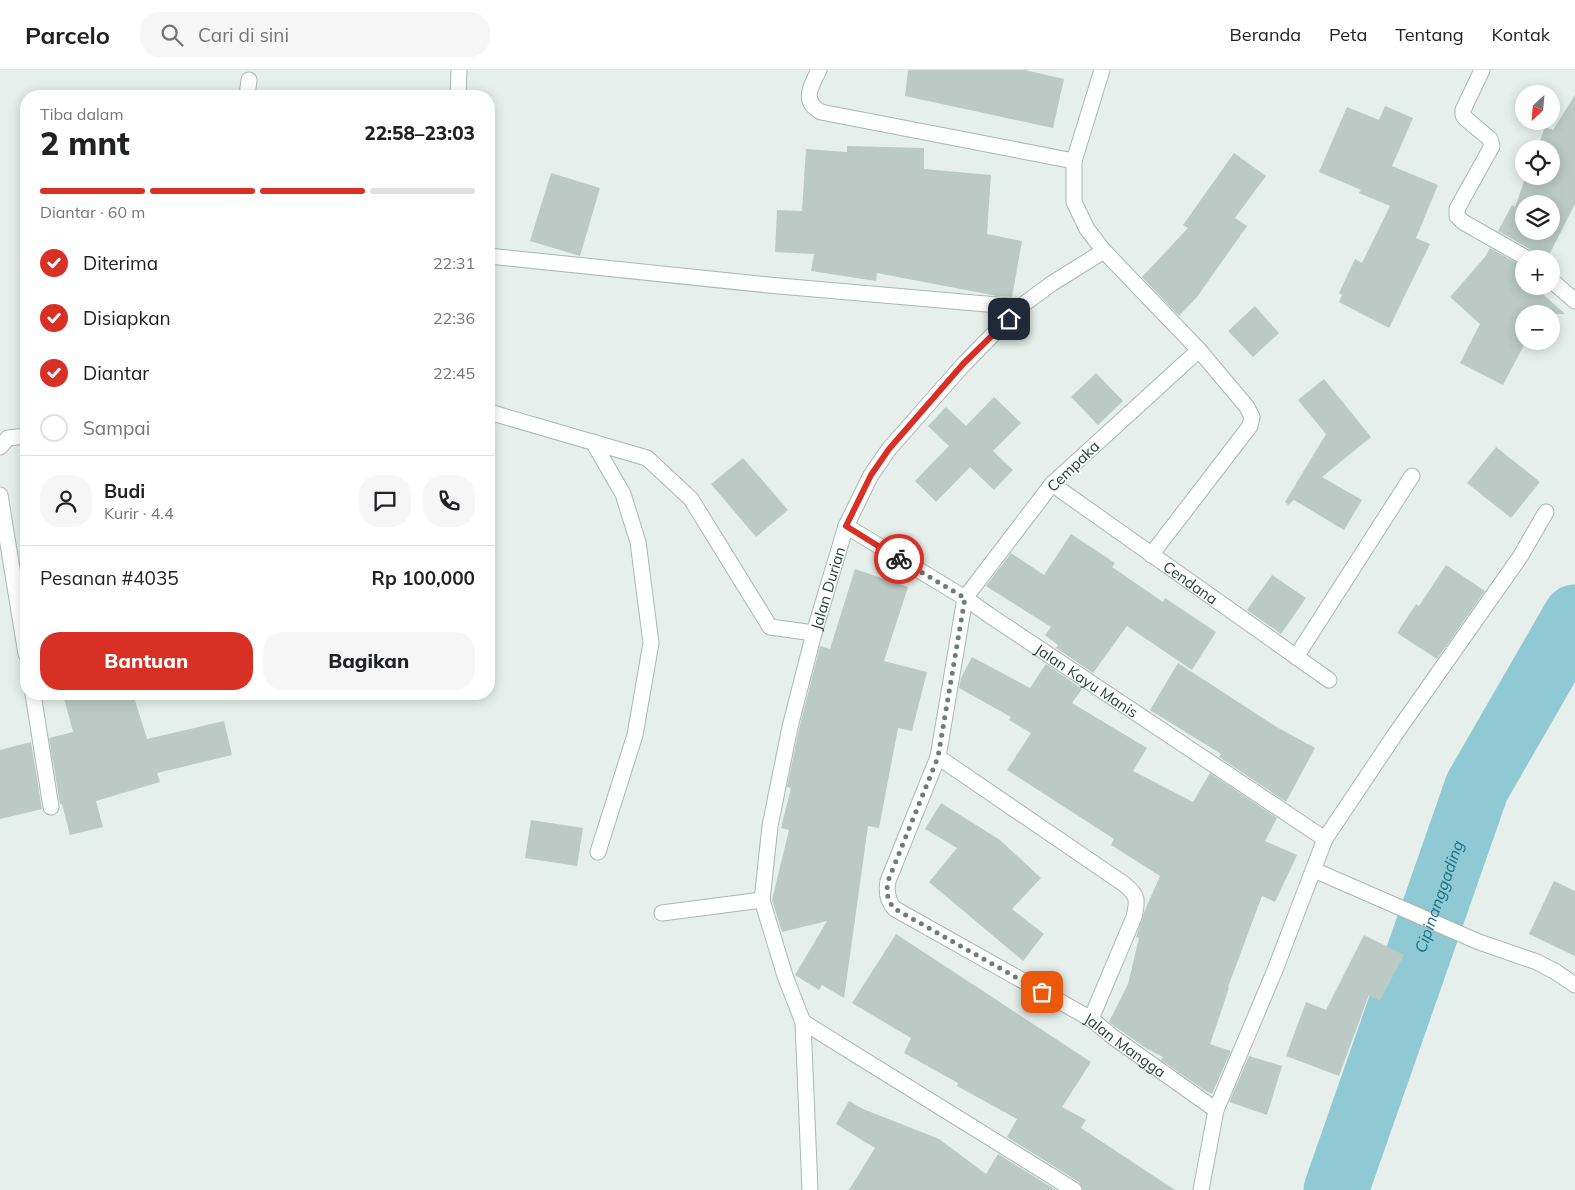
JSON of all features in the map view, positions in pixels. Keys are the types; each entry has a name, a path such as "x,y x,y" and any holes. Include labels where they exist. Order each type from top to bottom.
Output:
{"street":[{"path":"458,90 459,70"},
{"path":"819,70 809,89 810,98 815,109 821,112 1074,161"},
{"path":"1102,70 1074,161 1074,202 1087,229 1104,251 1199,350 1247,407 1252,416 1250,426 1151,556"},
{"path":"1482,70 1463,110 1463,115 1490,139 1492,146 1456,209 1457,216 1462,222 1515,252"},
{"path":"247,90 248,80"},
{"name":"Jalan Durian","path":"810,1190 803,1022 785,976 762,900 770,826 790,727 814,633 846,526 871,475 889,449 963,364 1020,307 1051,284 1104,251"},
{"path":"495,257 768,286 1020,307"},
{"path":"1560,288 1575,301"},
{"name":"Cempaka","path":"965,598 1052,484 1199,350"},
{"path":"495,414 647,458 691,498 770,628 814,633"},
{"path":"0,447 8,438 20,437"},
{"path":"593,442 623,494 638,542 651,643 635,736 598,852"},
{"path":"1296,657 1412,476"},
{"name":"Cendana","path":"1052,484 1151,556 1329,680"},
{"path":"0,495 20,617"},
{"path":"1201,1190 1216,1110 1275,970 1325,839 1394,736 1520,558 1546,512"},
{"name":"Jalan Kayu Manis","path":"846,526 965,598 1325,839"},
{"name":"Jalan Mangga","path":"965,598 938,757 888,881 887,889 890,904 895,909 1092,1019 1153,1067 1216,1110"},
{"path":"34,700 51,807"},
{"path":"938,757 1133,891 1137,902 1134,917 1092,1019"},
{"path":"1314,870 1480,942 1537,962 1575,985"},
{"path":"662,913 762,900"},
{"path":"803,1022 1074,1190"}],"building":[{"path":"908,70 1025,70 1064,79 1053,128 905,96"},
{"path":"1575,95 1575,204 1560,233 1560,195 1519,195 1523,185 1560,185 1560,140 1540,140 1544,130 1560,130 1560,119"},
{"path":"1385,106 1413,118 1392,166 1438,185 1416,238 1430,244 1389,328 1339,302 1342,295 1339,293 1355,259 1362,263 1390,206 1359,193 1361,190 1319,172 1347,107 1379,120"},
{"path":"847,146 924,148 924,169 991,175 987,234 1022,241 1012,297 997,296 877,273 876,281 811,271 814,254 775,252 777,210 802,211 806,149 847,152"},
{"path":"1234,153 1266,176 1235,218 1247,226 1197,297 1179,316 1142,277 1188,228 1183,225"},
{"path":"551,173 600,188 580,256 530,241"},
{"path":"1512,205 1515,207 1515,240 1557,240 1552,250 1531,250 1498,231"},
{"path":"1490,248 1515,262 1515,295 1544,295 1555,305 1515,305 1515,350 1521,350 1503,385 1460,363 1480,324 1450,297 1485,257"},
{"path":"1255,306 1279,333 1253,357 1228,331"},
{"path":"1096,373 1123,401 1098,425 1071,397"},
{"path":"1324,379 1371,437 1322,477 1362,500 1344,530 1294,500 1288,505 1285,502 1326,434 1298,400"},
{"path":"994,397 1021,423 993,451 1013,470 994,490 970,467 936,502 915,481 949,446 928,426 946,407 966,426"},
{"path":"1496,447 1540,482 1511,518 1467,483"},
{"path":"743,458 788,510 756,537 711,484"},
{"path":"1071,534 1115,563 1112,567 1163,602 1165,598 1216,632 1192,670 1127,626 1093,673 1056,648 1058,645 1045,635 1051,627 986,586 1011,553 1044,575"},
{"path":"1446,565 1485,591 1437,659 1397,633 1416,604 1419,606"},
{"path":"855,569 908,587 884,661 927,672 912,731 898,728 879,828 868,826 844,998 822,985 819,990 795,975 827,921 782,932 772,900 789,830 781,828 791,788 787,787 799,729 820,646 830,649"},
{"path":"1272,575 1306,598 1281,634 1247,610"},
{"path":"972,657 1030,688 1046,664 1082,689 1072,703 1147,748 1133,771 1193,802 1210,773 1277,818 1265,841 1297,855 1275,902 1262,896 1228,987 1210,1044 1231,1051 1212,1094 1161,1060 1163,1057 1144,1047 1109,1022 1128,984 1139,938 1136,937 1145,910 1160,876 1111,845 1114,839 1007,770 1031,733 1009,720 1011,717 959,688 961,678"},
{"path":"1178,663 1275,726 1315,748 1286,802 1219,757 1221,754 1150,710"},
{"path":"65,700 135,700 147,739 224,721 232,755 157,773 160,782 96,801 103,827 70,835 62,804 60,804 49,738 73,732"},
{"path":"31,742 42,809 0,819 0,750"},
{"path":"941,803 1000,840 1041,878 1012,909 1044,934 1023,961 929,882 957,848 925,829"},
{"path":"531,820 583,828 577,866 525,858"},
{"path":"1554,881 1575,891 1575,956 1529,934"},
{"path":"896,934 1091,1062 1062,1107 1086,1120 1081,1128 1175,1190 1083,1190 1079,1182 1007,1137 1017,1119 957,1086 958,1083 904,1053 911,1038 852,1003"},
{"path":"1364,935 1404,955 1380,1001 1369,995 1339,1076 1286,1056 1306,1002 1326,1010"},
{"path":"1249,1056 1282,1066 1267,1115 1229,1102"},
{"path":"849,1101 863,1109 939,1139 986,1174 998,1154 1056,1190 849,1190 875,1148 836,1124"}],"waterway":[{"name":"Cipinanggading","path":"1336,1190 1477,787 1575,617"}],"way so far":[{"path":"899,559 965,598 938,757 888,881 887,889 890,904 895,909 1042,992"}],"route":[{"path":"899,559 846,526 871,475 889,449 963,364 1009,319"}]}
